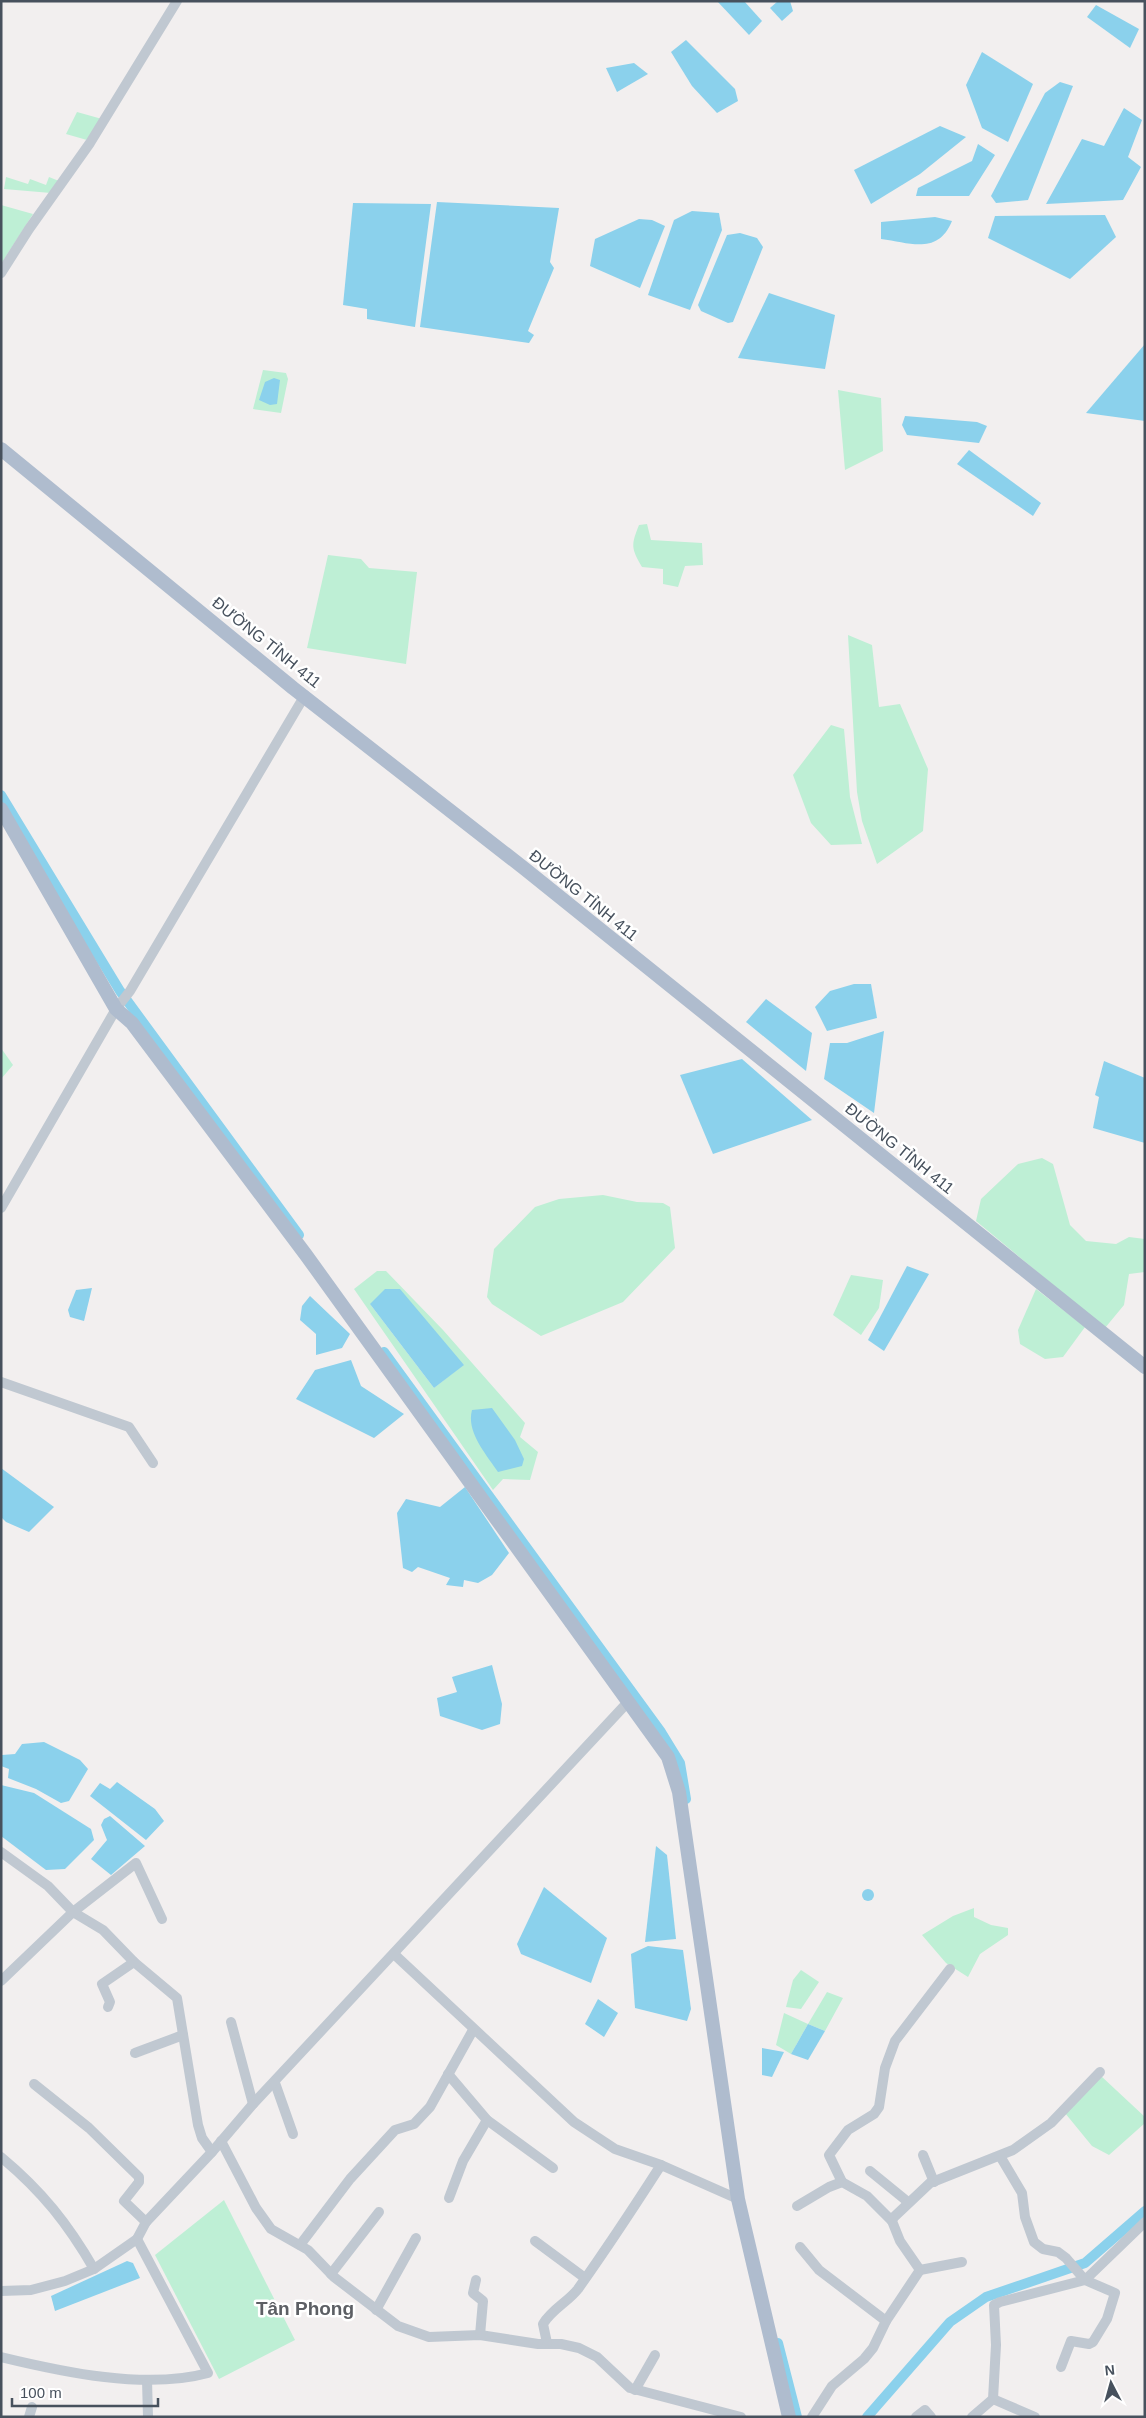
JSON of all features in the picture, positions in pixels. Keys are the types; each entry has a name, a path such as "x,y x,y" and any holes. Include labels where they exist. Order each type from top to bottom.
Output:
{"main road":[{"name":"ĐƯỜNG TỈNH 411","path":"1,449 305,695 1145,1367"},
{"path":"1,809 116,1009 132,1023 306,1255 668,1758 678,1792 738,2199 789,2417"}],"street":[{"path":"1,273 29,229 90,143 177,1"},
{"path":"1,1208 116,1009 130,991 305,695"},
{"path":"1,1382 129,1427 153,1463"},
{"path":"1,2290 31,2290 65,2281 94,2269 137,2239 146,2222 222,2141 253,2104 395,1955 627,1703"},
{"path":"1,1852 48,1886 73,1912 103,1930 134,1962 177,1998 198,2125 202,2138 212,2152"},
{"path":"1,1981 73,1912 136,1863 162,1919"},
{"path":"395,1955 473,2030 574,2122 615,2149 661,2165 738,2199"},
{"path":"108,2008 110,2002 102,1984 134,1962"},
{"path":"920,2270 900,2242 892,2221 867,2196 842,2182 829,2155 848,2130 874,2114 879,2107 885,2068 895,2041 950,1969"},
{"path":"231,2022 253,2104"},
{"path":"300,2245 350,2179 395,2130 414,2124 430,2107 473,2030"},
{"path":"135,2053 183,2035"},
{"path":"892,2221 908,2202 934,2182 1013,2150 1051,2123 1100,2072"},
{"path":"448,2074 487,2120 553,2168"},
{"path":"274,2083 293,2134"},
{"path":"34,2084 88,2128 139,2177 139,2182 124,2201 146,2222"},
{"path":"449,2198 463,2161 487,2120"},
{"path":"222,2141 266,2222 278,2234 300,2245 331,2274 398,2326 429,2337 480,2335 538,2344 547,2343 568,2346 589,2352 597,2357 626,2385 636,2390 740,2417"},
{"path":"923,2155 934,2182"},
{"path":"1000,2156 1022,2193 1025,2217 1034,2242 1042,2249 1058,2252 1066,2258 1085,2280 1113,2291 1116,2296 1107,2319 1093,2342 1089,2344 1071,2341 1062,2367"},
{"path":"1,2157 40,2191 73,2234 94,2269"},
{"path":"547,2343 543,2324 547,2317 576,2291 661,2165"},
{"path":"870,2171 908,2202"},
{"path":"797,2206 829,2186 842,2182"},
{"path":"331,2274 379,2212"},
{"path":"972,2417 993,2399 996,2345 994,2306 1000,2302 1085,2280 1145,2222"},
{"path":"376,2310 416,2238"},
{"path":"1,2357 50,2369 147,2380 184,2380 208,2373 137,2239"},
{"path":"535,2241 585,2278"},
{"path":"800,2247 819,2270 886,2321"},
{"path":"812,2417 832,2386 864,2359 873,2348 886,2321 920,2270 962,2262"},
{"path":"476,2280 472,2293 483,2302 480,2335"},
{"path":"636,2390 655,2355"},
{"path":"147,2380 148,2417"},
{"path":"993,2399 1035,2417"},
{"path":"916,2417 925,2410 931,2417"}],"green space":[{"path":"77,112 102,119 87,140 66,134"},
{"path":"6,177 28,184 30,179 46,185 49,177 59,181 51,193 4,189"},
{"path":"1,205 33,214 1,264"},
{"path":"263,370 286,373 288,379 281,413 253,409"},
{"path":"838,390 881,398 883,451 845,470"},
{"path":"647,524 651,540 702,543 703,565 685,566 678,587 663,584 663,569 642,567 638,561 633,546 635,537 639,525"},
{"path":"328,555 361,559 369,568 417,572 406,664 307,648"},
{"path":"848,635 872,645 879,707 900,704 928,769 923,831 877,864 862,821 857,792"},
{"path":"831,725 844,729 850,797 862,844 831,845 811,823 793,775"},
{"path":"1,1048 13,1065 1,1079"},
{"path":"1042,1158 1053,1164 1070,1225 1086,1241 1116,1244 1129,1237 1145,1239 1145,1272 1129,1274 1124,1305 1105,1328 976,1221 981,1199 1018,1164"},
{"path":"603,1195 637,1202 663,1203 670,1207 675,1248 623,1302 541,1336 492,1304 487,1297 494,1249 535,1207 559,1199"},
{"path":"377,1271 386,1271 443,1330 525,1423 520,1437 538,1452 530,1480 503,1479 493,1490 354,1289","holes":["370,1304 464,1365 434,1388"]},
{"path":"851,1275 883,1280 879,1308 861,1335 833,1315"},
{"path":"1036,1289 1085,1327 1063,1357 1045,1359 1020,1344 1018,1330"},
{"path":"974,1908 974,1917 991,1925 1008,1928 1008,1935 980,1954 968,1977 946,1963 922,1935 953,1916"},
{"path":"801,1970 819,1982 801,2009 786,2007 793,1980"},
{"path":"827,1992 843,1998 825,2031 808,2024"},
{"path":"784,2013 808,2024 791,2054 776,2045"},
{"path":"1101,2076 1145,2117 1145,2123 1109,2155 1092,2146 1065,2113"},
{"path":"224,2200 295,2340 219,2379 155,2255"}],"water":[{"path":"717,1 744,1 762,21 749,35"},
{"path":"778,1 790,1 793,11 782,21 770,8"},
{"path":"1096,5 1139,29 1130,48 1087,17"},
{"path":"686,40 735,89 738,101 717,113 692,86 671,52"},
{"path":"982,52 1033,84 1008,142 982,128 966,85"},
{"path":"634,63 648,74 617,92 606,68"},
{"path":"1060,82 1073,86 1028,200 996,203 991,196 1045,93"},
{"path":"1124,108 1142,120 1128,157 1141,167 1123,200 1046,204 1082,139 1104,146"},
{"path":"940,126 966,137 920,174 871,204 854,170"},
{"path":"978,144 995,155 969,196 916,196 918,188 972,161"},
{"path":"437,202 559,208 550,262 554,268 528,331 534,335 529,343 420,327"},
{"path":"353,203 431,204 415,327 367,319 367,309 343,305"},
{"path":"692,211 719,213 722,230 690,310 648,295 674,220"},
{"path":"1105,215 1116,237 1070,279 988,238 995,216"},
{"path":"935,217 952,221 946,232 939,239 931,243 913,244 881,239 881,222"},
{"path":"639,219 652,220 665,226 640,288 590,266 595,239"},
{"path":"740,233 757,238 763,247 733,322 728,323 701,311 698,305 727,235"},
{"path":"769,293 835,315 825,369 738,358"},
{"path":"1145,344 1145,421 1086,413"},
{"path":"274,378 280,380 277,404 270,405 259,400 265,382"},
{"path":"905,416 977,422 987,426 979,443 907,435 902,425"},
{"path":"969,450 1041,503 1033,516 957,464"},
{"path":"854,984 871,984 877,1018 827,1031 815,1007 830,991"},
{"path":"766,999 812,1033 806,1071 746,1022"},
{"path":"884,1031 874,1113 824,1079 830,1043 847,1043"},
{"path":"742,1059 812,1120 713,1154 680,1075"},
{"path":"1104,1061 1145,1078 1145,1143 1093,1128 1099,1097 1095,1095"},
{"path":"907,1266 929,1274 884,1351 868,1340"},
{"path":"92,1288 84,1321 70,1317 68,1310 76,1290"},
{"path":"385,1289 400,1289 464,1365 434,1388 370,1304"},
{"path":"310,1296 350,1334 342,1348 316,1355 316,1334 300,1320 302,1306"},
{"path":"351,1360 361,1386 404,1414 374,1438 296,1399 315,1370"},
{"path":"492,1408 515,1440 524,1459 522,1466 498,1472 474,1435 471,1418 472,1410"},
{"path":"1,1468 54,1507 29,1532 6,1522 1,1517"},
{"path":"465,1487 509,1553 492,1575 478,1583 464,1580 463,1587 446,1585 450,1578 418,1567 412,1572 403,1568 397,1513 406,1499 440,1507"},
{"path":"492,1665 502,1704 500,1724 482,1730 440,1716 437,1698 457,1692 452,1677"},
{"path":"44,1742 80,1760 88,1769 69,1801 61,1803 36,1789 8,1778 9,1769 1,1766 2,1755 15,1754 22,1744"},
{"path":"117,1782 155,1809 164,1821 146,1840 90,1796 100,1783 110,1789"},
{"path":"1,1785 34,1793 91,1829 94,1840 65,1869 46,1870 1,1836"},
{"path":"110,1816 145,1846 111,1875 91,1859 107,1840 101,1825 104,1819"},
{"path":"656,1846 667,1855 676,1939 645,1942"},
{"path":"544,1887 607,1938 591,1983 521,1954 517,1944"},
{"path":"868,1889 874,1895 868,1901 862,1895"},
{"path":"648,1946 683,1950 691,2009 687,2021 635,2008 631,1954"},
{"path":"598,1999 618,2013 604,2037 585,2024"},
{"path":"808,2024 825,2031 808,2060 791,2054"},
{"path":"762,2048 784,2052 772,2077 762,2075"},
{"path":"127,2261 133,2263 140,2278 55,2311 51,2296"}],"waterway":[{"path":"1,795 120,991 299,1235"},
{"path":"384,1352 661,1732 680,1763 686,1799"},
{"path":"867,2417 950,2322 986,2297 1085,2263 1145,2211"},
{"path":"778,2343 797,2417"}],"district":[{"name":"Tân Phong","path":"305,2308"}]}
